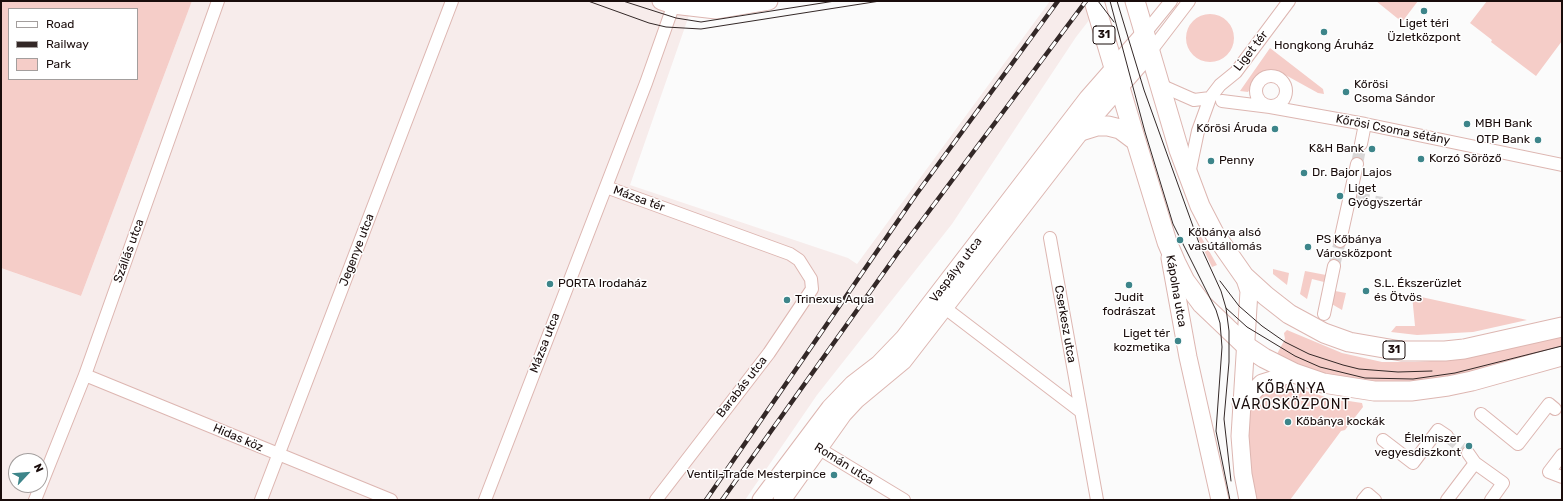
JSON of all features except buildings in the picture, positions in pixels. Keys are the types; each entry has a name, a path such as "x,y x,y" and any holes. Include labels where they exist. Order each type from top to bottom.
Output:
{"main road":[{"path":"670,2 716,10 769,1"},
{"name":"31","path":"1094,1 1116,78"},
{"name":"31","path":"1134,1 1189,177 1200,206 1214,233 1244,276 1266,296 1298,320 1324,333 1348,342 1376,348 1401,351 1451,350 1509,340 1562,327"},
{"name":"Vaspálya utca","path":"782,500 812,444 845,392 880,364 904,338 968,266 1082,131 1145,33"},
{"name":"Vaspálya utca","path":"761,500 812,444 856,400 903,361 946,308 968,266 1088,98 1150,52"},
{"name":"Kápolna utca","path":"1116,78 1167,242 1188,357 1220,500"},
{"path":"1082,131 1108,126 1120,129 1136,141"},
{"name":"31","path":"1167,242 1176,263 1193,293 1220,323 1246,346 1264,358 1294,373 1323,383 1357,390 1404,391 1432,388 1472,381 1562,356"},
{"path":"1244,276 1249,291 1240,436 1248,500"},
{"path":"1241,404 1262,383 1294,373"}],"street":[{"name":"Szállás utca","path":"35,500 85,375 218,1"},
{"name":"Jegenye utca","path":"262,500 452,1"},
{"path":"1145,33 1170,1"},
{"path":"1150,52 1189,1"},
{"name":"Liget tér","path":"1189,177 1198,131 1210,98 1220,85 1236,72 1289,1"},
{"name":"Mázsa tér","path":"670,2 606,187 790,254 799,260 805,268"},
{"path":"1160,85 1194,100 1210,98"},
{"name":"Kőrösi Csoma sétány","path":"1222,101 1270,107 1365,124 1562,165"},
{"path":"1361,144 1365,124"},
{"path":"1340,241 1354,197 1356,164"},
{"name":"Mázsa utca","path":"485,500 606,187"},
{"name":"Cserkesz utca","path":"1050,238 1097,500"},
{"path":"1324,314 1334,266"},
{"name":"Barabás utca","path":"656,500 769,353 812,289 811,279 805,268"},
{"path":"946,308 1080,411"},
{"name":"Hidas köz","path":"85,375 391,500"},
{"path":"1481,414 1518,444 1549,404 1555,409"},
{"path":"1383,440 1413,463 1438,430 1447,436"},
{"name":"Román utca","path":"812,444 904,500"},
{"path":"1468,453 1475,463 1503,483 1491,500"},
{"path":"1562,455 1549,472 1562,477"},
{"path":"1447,500 1475,463"},
{"path":"1363,500 1368,494 1375,500"}],"shaded area":[{"path":"192,1 694,1 630,185 848,258 857,264 1050,1 1104,1 1076,37 952,224 817,395 745,500 1,500 1,268 81,296"}],"green space":[{"path":"1,1 192,1 81,296 1,268"},
{"path":"1376,1 1418,1 1402,22"},
{"path":"1487,1 1562,1 1562,41 1536,76 1491,42 1492,40 1470,23"},
{"path":"1210,14 1219,16 1227,21 1232,29 1234,38 1232,47 1227,55 1219,60 1210,62 1201,60 1193,55 1188,47 1186,38 1188,29 1193,21 1201,16"},
{"path":"1270,48 1323,89 1324,94 1318,93 1280,72 1270,71 1259,76 1248,92 1240,91"},
{"path":"1195,226 1217,265 1212,267 1199,240"},
{"path":"1273,269 1289,273 1287,285 1273,274"},
{"path":"1305,271 1326,275 1324,282 1312,279 1307,299 1300,294"},
{"path":"1335,291 1346,293 1342,310 1330,303"},
{"path":"1412,295 1527,320 1473,332 1417,335 1391,332 1396,326 1415,326"},
{"path":"1287,330 1342,353 1382,362 1415,362 1463,359 1562,335 1562,350 1420,385 1321,378 1277,354 1285,339 1284,333"},
{"path":"1280,383 1329,398 1362,403 1363,407 1345,430 1341,431 1290,500 1257,500 1250,464 1247,435 1249,408 1253,398"}],"tunnel":[{"path":"1357,164 1361,144"},
{"path":"1357,198 1382,203"},
{"path":"1334,266 1340,241"},
{"path":"1447,436 1468,453"}],"tram line":[{"path":"588,1 649,23 666,27 701,29 880,1"},
{"path":"623,1 676,18 701,22 835,1"},
{"path":"1098,1 1114,22"},
{"path":"1110,1 1145,132 1173,224 1216,310 1220,323 1222,347 1216,431 1230,500"},
{"path":"1117,1 1144,90 1199,243 1221,291 1226,308 1229,331 1229,362 1224,419 1231,481"},
{"path":"1220,281 1239,306 1262,326 1285,342 1309,354 1359,369 1398,372 1432,371"},
{"path":"1226,308 1247,327 1295,356 1320,367 1365,378 1413,379 1455,373 1562,346"}],"railway":[{"path":"706,500 915,196 1058,1"},
{"path":"722,500 897,254 1086,1"}],"place":[{"name":"Liget téri Üzletközpont","path":"1424,11"},
{"name":"Hongkong Áruház","path":"1324,32"},
{"name":"Kőrösi Csoma Sándor","path":"1346,92"},
{"name":"MBH Bank","path":"1467,124"},
{"name":"Kőrösi Áruda","path":"1275,129"},
{"name":"OTP Bank","path":"1538,140"},
{"name":"K&H Bank","path":"1372,149"},
{"name":"Korzó Söröző","path":"1421,159"},
{"name":"Penny","path":"1211,161"},
{"name":"Dr. Bajor Lajos","path":"1304,173"},
{"name":"Liget Gyógyszertár","path":"1340,196"},
{"name":"Kőbánya alsó vasútállomás","path":"1180,240"},
{"name":"PS Kőbánya Városközpont","path":"1308,247"},
{"name":"PORTA Irodaház","path":"550,284"},
{"name":"Judit fodrászat","path":"1129,285"},
{"name":"S.L. Ékszerüzlet és Ötvös","path":"1366,291"},
{"name":"Trinexus Aqua","path":"787,300"},
{"name":"Liget tér kozmetika","path":"1178,341"},
{"name":"Kőbánya kockák","path":"1288,422"},
{"name":"Élelmiszer vegyesdiszkont","path":"1469,446"},
{"name":"Ventil-Trade Mesterpince","path":"834,475"}],"district":[{"name":"KŐBÁNYA VÁROSKÖZPONT","path":"1291,398"}]}
